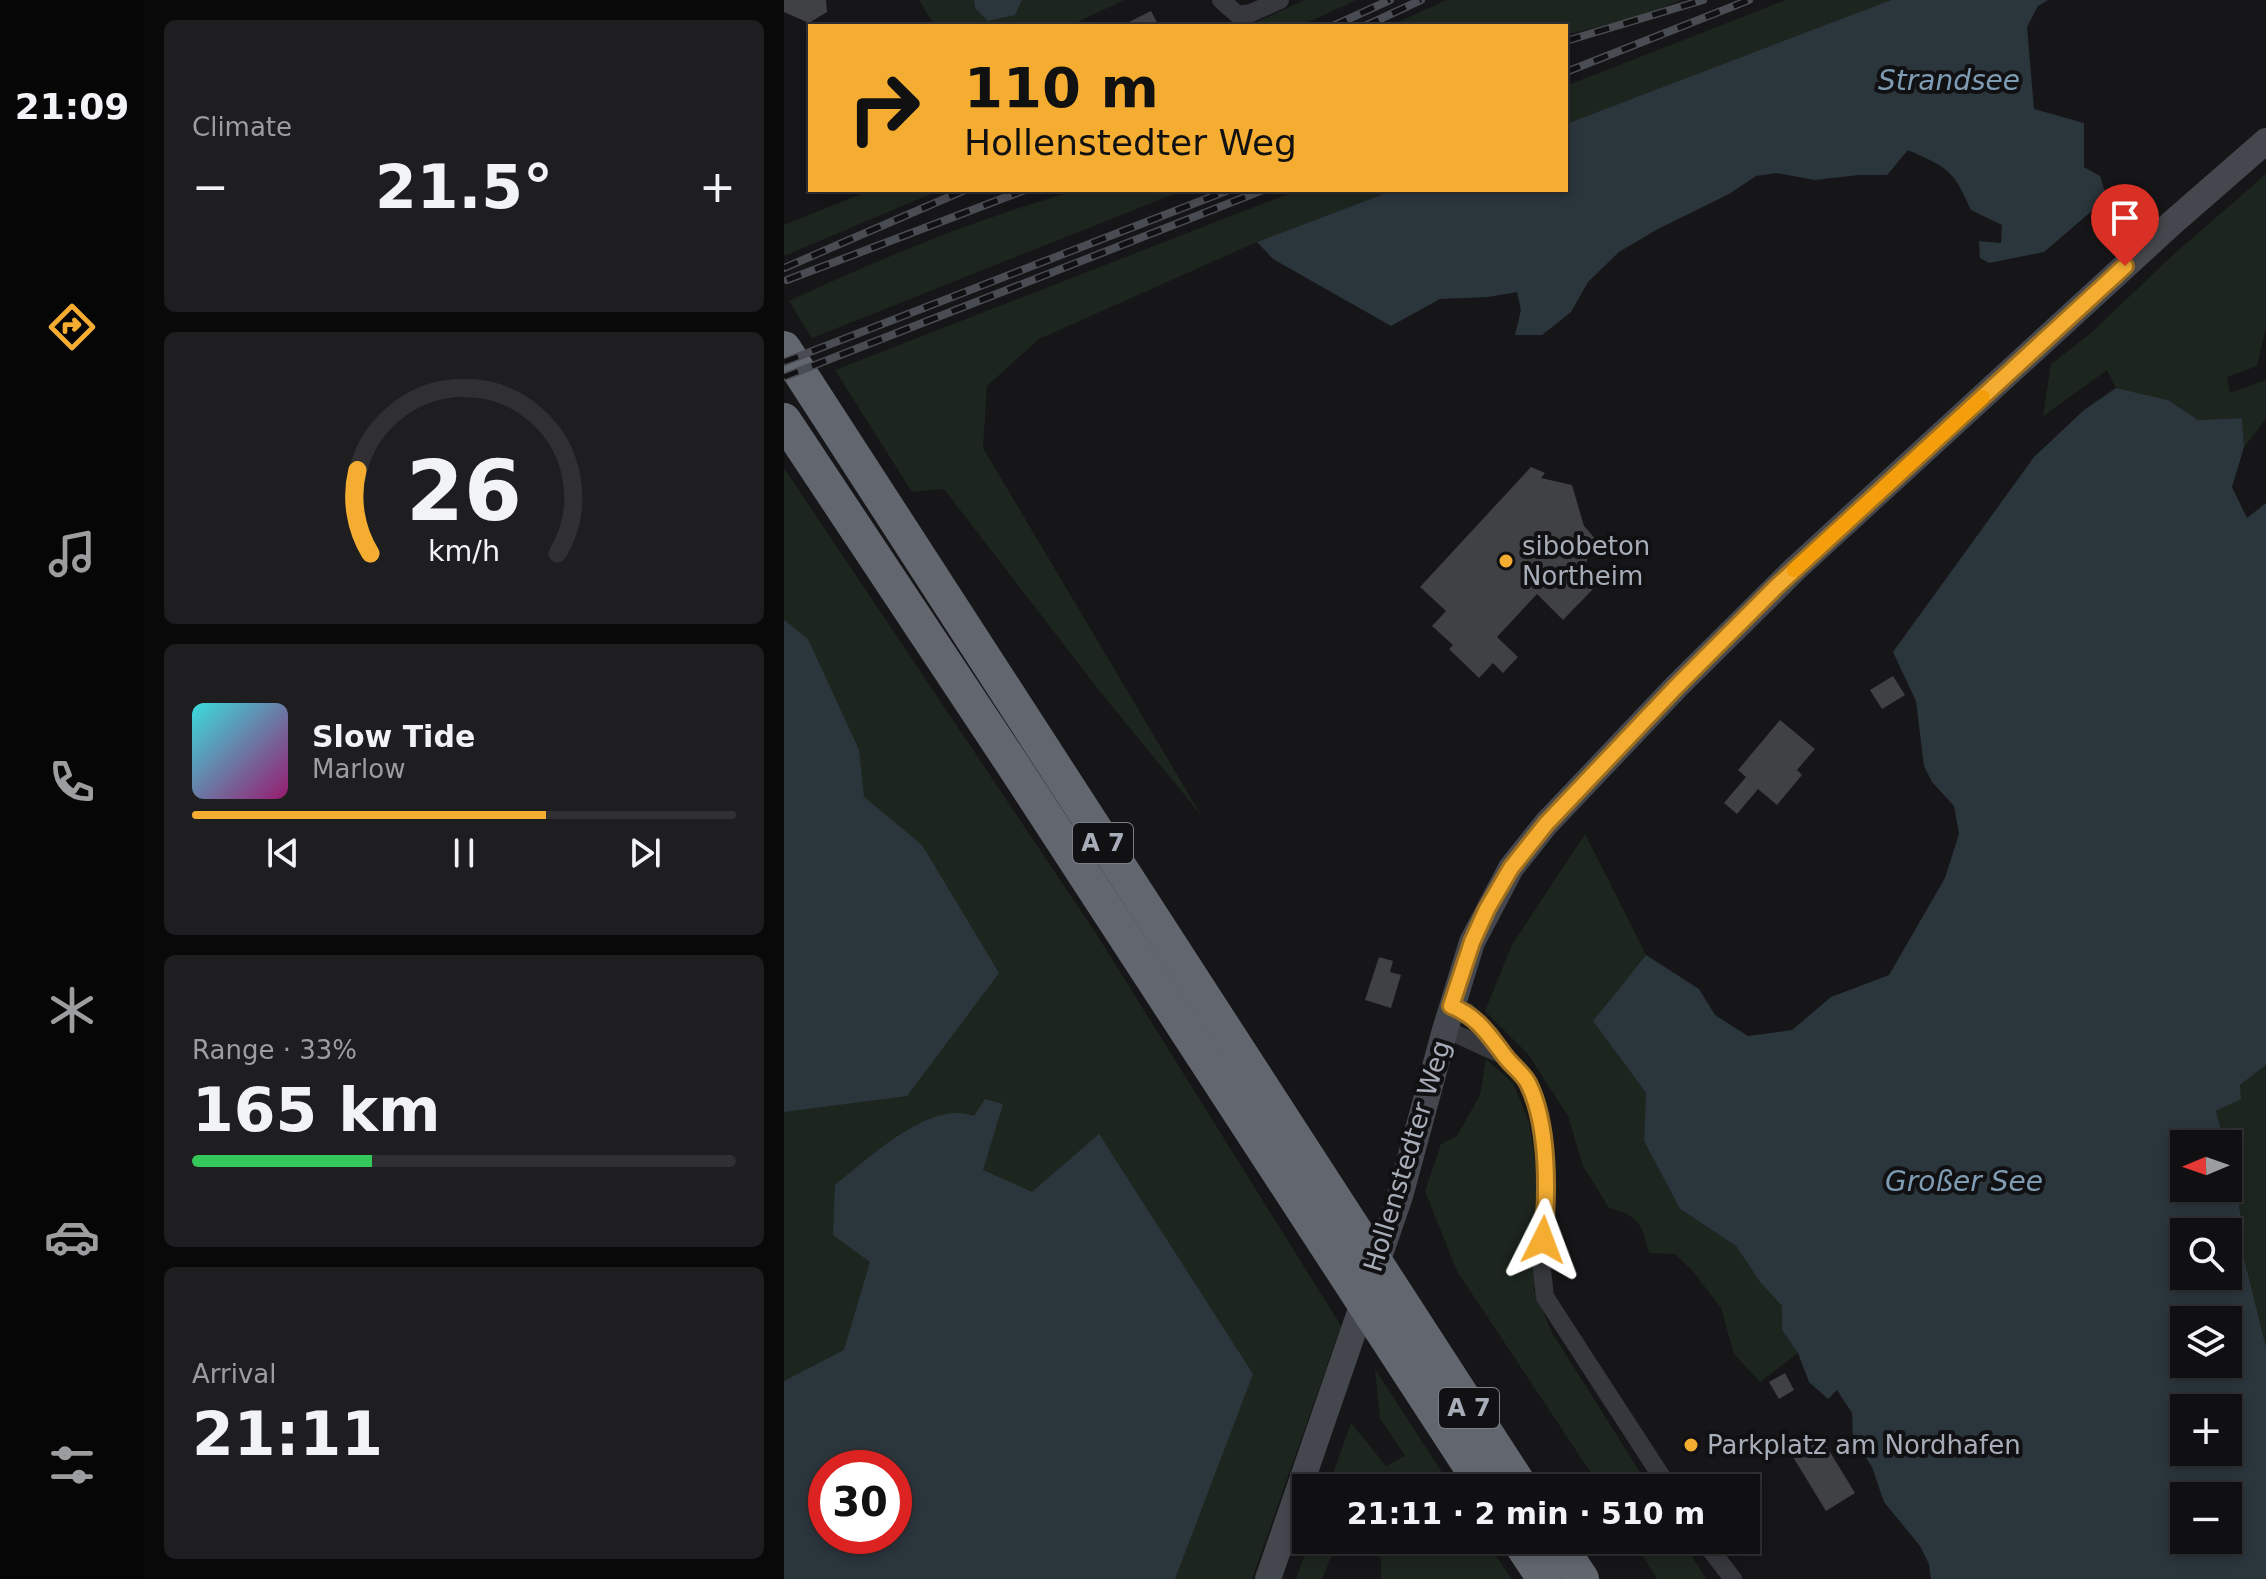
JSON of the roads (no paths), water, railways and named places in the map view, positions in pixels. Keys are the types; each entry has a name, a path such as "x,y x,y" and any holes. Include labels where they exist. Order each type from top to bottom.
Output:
{"highway":[{"name":"A 7","path":"784,348 1513,1474"},
{"name":"A 7","path":"784,420 1024,781 1475,1474"},
{"path":"1527,1554 1544,1579"},
{"path":"1565,1554 1582,1579"}],"main road":[{"name":"Hollenstedter Weg","path":"1268,1579 1400,1196 1472,942 1511,868 1546,824 1676,687 1795,569 2172,223 2266,141"}],"street":[{"path":"1221,0 1238,15 1251,13 1280,0"},
{"path":"1448,1018 1467,1012 1490,1034 1526,1080 1538,1108 1546,1170 1546,1220 1541,1261 1545,1297 1660,1474"},
{"path":"1714,1554 1733,1579"}],"water":[{"path":"974,0 1022,0 1015,15 988,21 975,8"},
{"name":"Strandsee","path":"1891,0 2048,0 2038,6 2027,27 2034,109 2084,123 2084,167 2100,176 2107,198 2044,252 1989,263 1980,258 1979,241 2001,243 2002,225 1971,210 1948,171 1908,150 1887,175 1815,180 1776,173 1756,176 1729,194 1619,252 1588,282 1571,312 1542,335 1515,335 1521,310 1517,292 1440,299 1391,326 1273,259 1257,242 1389,192 1568,192 1568,123"},
{"name":"Großer See","path":"2116,388 2168,400 2198,420 2242,418 2244,447 2232,487 2247,518 2266,503 2266,1065 2240,1085 2241,1099 2216,1111 2221,1130 2170,1130 2170,1202 2239,1202 2240,1218 2170,1218 2170,1290 2242,1290 2242,1236 2244,1258 2266,1347 2266,1579 1931,1579 1929,1564 1920,1546 1884,1502 1872,1467 1853,1438 1852,1413 1837,1390 1828,1399 1809,1382 1798,1353 1782,1330 1782,1306 1760,1282 1736,1246 1680,1209 1644,1141 1646,1093 1593,1021 1646,955 1699,989 1715,1015 1748,1036 1792,1030 1831,997 1889,975 1945,878 1959,834 1954,806 1932,782 1924,766 1916,701 1893,652 2034,457 2084,410"},
{"path":"784,620 808,639 859,750 864,797 922,845 999,973 907,1096 784,1112"},
{"path":"985,1099 1003,1104 983,1170 1032,1192 1099,1134 1253,1374 1175,1579 784,1579 784,1381 844,1350 870,1262 833,1235 835,1185 900,1134 938,1116 957,1113 974,1116"}],"railway":[{"path":"1337,24 1390,0"},
{"path":"1369,24 1421,0"},
{"path":"1568,40 1703,0"},
{"path":"1568,71 1749,0"},
{"path":"784,268 960,192"},
{"path":"787,280 1020,192"},
{"path":"784,362 1224,192"},
{"path":"784,377 1258,192"}],"place":[{"name":"sibobeton Northeim","path":"1506,561"},
{"name":"Parkplatz am Nordhafen","path":"1691,1445"}]}
